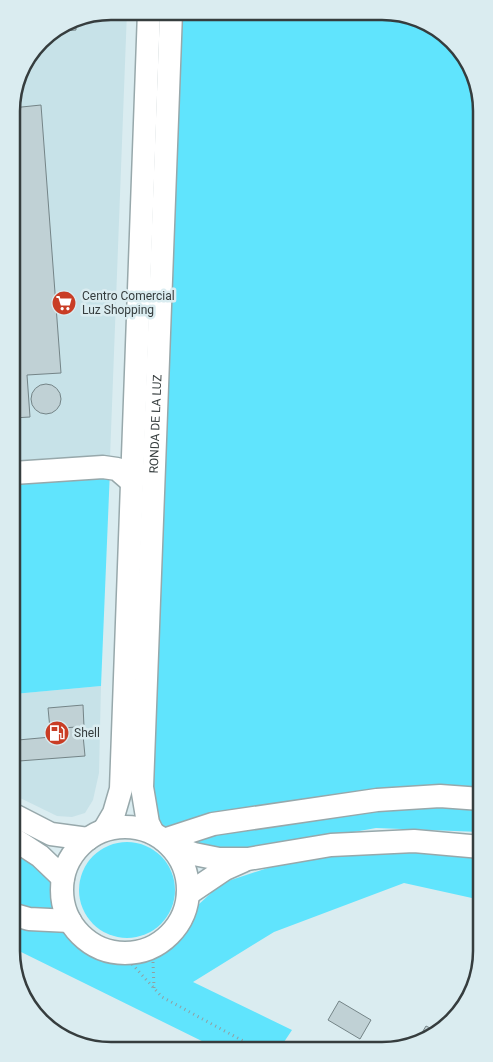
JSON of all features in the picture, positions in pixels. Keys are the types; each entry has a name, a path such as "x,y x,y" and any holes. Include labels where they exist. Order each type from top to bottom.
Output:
{"street":[{"name":"RONDA DE LA LUZ","path":"96,835 114,813 120,789 149,20"},
{"name":"RONDA DE LA LUZ","path":"162,839 148,823 142,788 171,20"},
{"path":"20,473 103,467 117,469 132,482"},
{"path":"162,839 213,824 377,800 440,796 473,798"},
{"path":"20,818 51,834 96,835 121,827 137,828 194,854 219,859 248,859 331,845 414,841 473,846"},
{"path":"22,917 45,913 62,884 68,863 76,850 96,835"},
{"path":"20,843 40,856 62,884 64,906 70,921 80,934 92,944 106,950 122,953 138,952 154,946 168,937 186,910 187,878 182,862 162,839"},
{"path":"188,894 225,869 248,859"},
{"path":"22,917 70,921"}],"path":[{"path":"154,946 154,989"},
{"path":"122,953 162,997 245,1042"}],"shaded area":[{"name":"Centro Comercial Luz Shopping","path":"127,20 110,458 20,480 20,105 23,87 29,71 35,60 51,42 65,32 87,23"},
{"path":"175,20 382,20 412,25 433,35 454,55 461,65 470,87 473,111 473,832 376,828 259,849 214,848 177,837 158,823 149,784"},
{"path":"110,470 101,686 20,693 20,481"},
{"name":"Shell","path":"101,686 99,773 93,800 85,813 72,817 57,816 20,798 20,693"},
{"path":"127,842 145,846 161,856 171,872 175,890 171,908 161,924 145,934 127,938 109,934 93,924 83,908 79,890 83,872 93,856 109,846"},
{"path":"424,846 473,852 473,898 404,883 274,932 193,982 292,1030 284,1042 204,1042 20,951 20,858 55,878 62,913 109,946 149,950 222,883 292,860"}],"building":[{"path":"41,105 61,373 27,375 30,417 20,418 20,107"},
{"path":"46,384 52,385 60,393 60,405 52,413 46,414 40,413 32,405 31,399 32,393 40,385"},
{"path":"83,705 84,727 50,729 48,708"},
{"path":"76,727 77,736 83,735 85,756 20,761 20,740 51,737 50,729"},
{"path":"339,1001 371,1020 360,1039 328,1020"},
{"path":"426,1026 431,1028 428,1030 422,1033"}],"place":[{"name":"Centro Comercial Luz Shopping","path":"64,303"},
{"name":"Shell","path":"57,733"}]}
